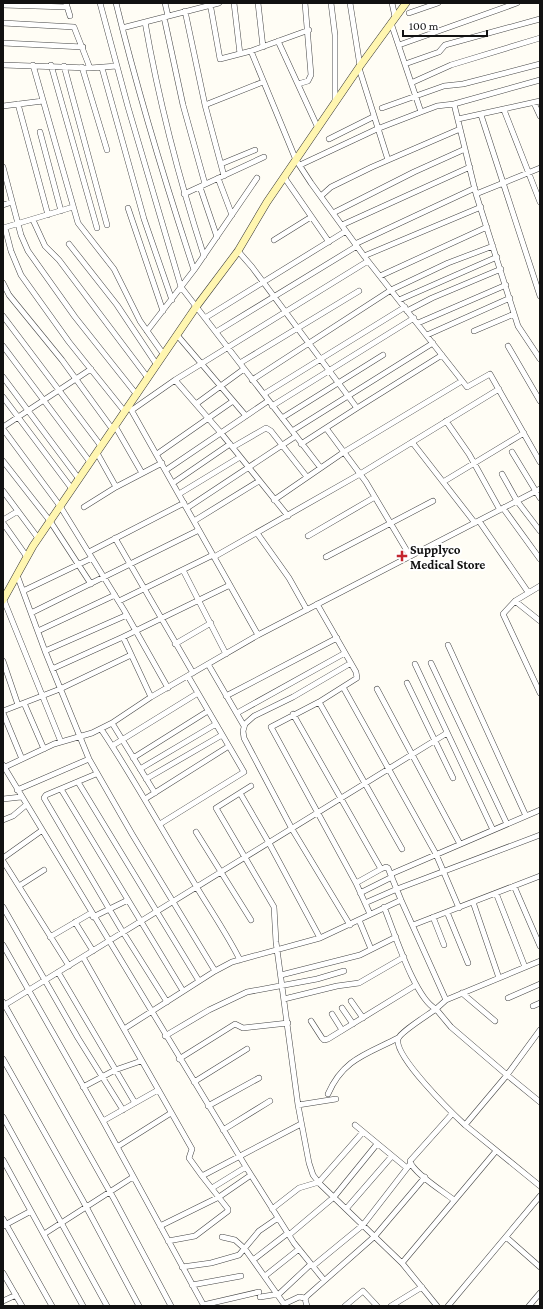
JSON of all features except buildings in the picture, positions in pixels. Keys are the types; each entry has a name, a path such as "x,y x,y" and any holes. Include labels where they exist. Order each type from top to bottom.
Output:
{"street":[{"path":"100,3 181,287 320,467"},
{"path":"116,3 166,188 194,270"},
{"path":"165,3 166,16 183,105 217,236"},
{"path":"122,28 210,4 219,3"},
{"path":"234,3 240,54"},
{"path":"258,3 263,47"},
{"path":"298,84 308,81 311,75 306,3"},
{"path":"331,3 335,35 335,103"},
{"path":"350,3 360,67 373,117 388,160"},
{"path":"392,3 393,20 399,46 421,112"},
{"path":"61,742 3,599 38,538 101,446 129,409 196,307 238,250 284,177 298,162 318,128 406,3"},
{"path":"409,13 438,3"},
{"path":"498,3 500,9"},
{"path":"399,46 517,3"},
{"path":"210,4 219,58 221,59 251,52 309,30"},
{"path":"3,5 66,5 70,16"},
{"path":"185,12 204,106 224,176"},
{"path":"405,64 439,52 445,45 540,19"},
{"path":"145,22 156,86 184,194 204,256"},
{"path":"3,23 74,27 90,68"},
{"path":"411,83 451,65 540,38"},
{"path":"278,41 318,128"},
{"path":"3,43 83,47"},
{"path":"251,52 298,162 321,196 364,256 467,387 490,374 540,462"},
{"path":"3,64 51,65 90,68 117,66"},
{"path":"382,108 444,86 463,84 540,64"},
{"path":"33,65 78,223 114,269 140,321 164,355"},
{"path":"51,65 97,228"},
{"path":"64,66 107,225"},
{"path":"82,67 107,150"},
{"path":"102,68 144,219 172,300"},
{"path":"298,162 377,128 437,106 454,104 540,80"},
{"path":"204,106 263,82"},
{"path":"3,106 43,101"},
{"path":"458,119 537,102 540,116"},
{"path":"18,104 48,215"},
{"path":"454,104 476,194 518,326 540,359"},
{"path":"504,110 540,202"},
{"path":"481,115 540,296"},
{"path":"329,139 373,117"},
{"path":"321,196 346,179 460,129"},
{"path":"40,132 61,211"},
{"path":"333,213 414,172 465,149"},
{"path":"221,164 255,150"},
{"path":"184,194 264,157"},
{"path":"3,167 5,181 28,251 75,317 137,395"},
{"path":"342,225 470,167"},
{"path":"476,194 540,168"},
{"path":"284,177 329,242"},
{"path":"218,178 232,215"},
{"path":"147,330 194,270 258,178"},
{"path":"216,332 275,297 356,245 475,188"},
{"path":"3,205 12,202"},
{"path":"73,207 4,228 11,251 21,275 91,369 129,409 157,454 258,635"},
{"path":"364,256 480,207"},
{"path":"128,208 163,311"},
{"path":"274,240 311,217"},
{"path":"33,220 45,246 59,260 148,378"},
{"path":"380,276 487,227"},
{"path":"205,318 346,231"},
{"path":"69,244 117,305 157,365"},
{"path":"252,380 392,290 448,263 493,246"},
{"path":"238,250 275,297 338,384 358,408"},
{"path":"399,300 497,257"},
{"path":"129,409 201,363 368,261"},
{"path":"264,394 406,309 501,269"},
{"path":"3,283 9,295 49,343 75,379 114,428 142,473"},
{"path":"418,324 506,285"},
{"path":"240,363 359,291"},
{"path":"427,335 510,298"},
{"path":"474,331 514,314"},
{"path":"3,316 101,446"},
{"path":"272,406 414,318"},
{"path":"177,335 246,416"},
{"path":"292,431 433,343"},
{"path":"3,346 90,462"},
{"path":"508,346 540,401"},
{"path":"301,444 442,355"},
{"path":"282,418 383,356"},
{"path":"91,369 44,402 28,410 3,428 60,506 119,601 168,688"},
{"path":"196,404 244,369"},
{"path":"3,377 79,479"},
{"path":"175,380 221,432 288,516"},
{"path":"274,500 320,467 462,381"},
{"path":"119,601 214,556 288,516 360,474 499,388"},
{"path":"3,397 72,489"},
{"path":"157,454 233,401"},
{"path":"166,470 268,401"},
{"path":"446,421 475,463 502,509 540,559"},
{"path":"173,484 232,446 266,428 282,445 307,477"},
{"path":"326,428 360,474 410,556"},
{"path":"443,482 524,433"},
{"path":"89,552 185,505 249,468 296,436"},
{"path":"412,442 477,522 528,592"},
{"path":"512,452 538,490 540,498"},
{"path":"97,453 116,487"},
{"path":"179,494 240,457"},
{"path":"3,460 50,521 91,584"},
{"path":"84,507 116,487 162,463"},
{"path":"502,474 517,501 540,531"},
{"path":"194,520 259,481"},
{"path":"324,1280 299,1249 272,1209 151,1013 3,767 61,742 101,729 190,674 258,635 538,490"},
{"path":"3,491 38,538"},
{"path":"308,536 375,497"},
{"path":"326,557 390,522 433,501"},
{"path":"18,511 3,522 27,556"},
{"path":"31,613 105,578 199,530"},
{"path":"257,533 289,578 307,610"},
{"path":"115,538 175,644 198,693 244,772 160,824"},
{"path":"23,591 92,558"},
{"path":"183,570 226,654"},
{"path":"17,575 52,669 96,774 216,971"},
{"path":"52,669 123,637 230,585"},
{"path":"540,586 515,601 504,612 504,617 540,693"},
{"path":"38,632 115,595"},
{"path":"515,601 540,621"},
{"path":"317,604 346,653 358,675 358,678 319,702 270,727 356,883 370,914"},
{"path":"45,651 127,615"},
{"path":"175,644 211,623"},
{"path":"123,637 151,698"},
{"path":"226,696 337,638"},
{"path":"448,645 526,816"},
{"path":"237,713 346,653"},
{"path":"22,759 3,712 60,689 131,655"},
{"path":"3,661 18,705"},
{"path":"244,726 254,716 293,697 351,663"},
{"path":"431,663 507,824"},
{"path":"208,664 244,726 244,738 292,829 350,925"},
{"path":"415,664 493,830"},
{"path":"406,683 453,778"},
{"path":"343,687 389,767 436,854 458,908"},
{"path":"377,689 460,844"},
{"path":"112,746 198,693"},
{"path":"319,702 402,849"},
{"path":"24,703 44,749"},
{"path":"133,758 208,711"},
{"path":"293,714 381,869"},
{"path":"112,723 154,793"},
{"path":"140,769 216,724"},
{"path":"101,729 145,799 196,887 229,937 240,960"},
{"path":"171,1306 110,1192 4,1004 83,958 156,911 292,829 412,752 447,733"},
{"path":"146,779 222,735"},
{"path":"145,799 229,746"},
{"path":"17,790 89,759"},
{"path":"96,774 46,796 45,800 123,932 167,1002"},
{"path":"78,782 199,981"},
{"path":"250,786 216,808 274,907 277,950 298,1105 313,1175 402,1263 437,1306"},
{"path":"61,789 184,991"},
{"path":"240,793 269,843 320,938"},
{"path":"3,799 21,797"},
{"path":"3,820 13,816 26,805"},
{"path":"360,893 392,875 436,854 540,810"},
{"path":"42,831 3,860 68,966"},
{"path":"196,832 251,920"},
{"path":"365,903 443,871 540,835"},
{"path":"356,883 386,867 392,875 401,900 446,1000"},
{"path":"19,886 44,870"},
{"path":"413,925 540,876"},
{"path":"514,886 540,946"},
{"path":"496,893 525,967"},
{"path":"50,937 75,922 110,909 128,900"},
{"path":"124,1029 216,971 240,960 320,938 401,900"},
{"path":"473,902 500,978"},
{"path":"3,907 123,1110"},
{"path":"384,907 416,985 425,1001 436,1009 451,1027 540,1102"},
{"path":"447,912 468,963"},
{"path":"433,917 444,945"},
{"path":"359,920 371,949"},
{"path":"75,922 93,951"},
{"path":"281,975 318,965 346,960 396,937"},
{"path":"3,945 103,1121 203,1306 259,1294 278,1294 363,1225 411,1163 410,1161 452,1114"},
{"path":"284,999 359,983 404,957"},
{"path":"83,958 192,1149 189,1158 228,1208 224,1215 195,1236 168,1240"},
{"path":"328,1094 338,1075 350,1062 398,1038 403,1032 436,1009 446,1000 540,961"},
{"path":"165,1036 231,998 247,992 317,979 344,971"},
{"path":"58,972 135,1103"},
{"path":"508,998 540,984"},
{"path":"311,1021 324,1040 416,985"},
{"path":"462,993 495,1021"},
{"path":"351,1001 363,1018"},
{"path":"533,1006 540,1003"},
{"path":"342,1008 352,1024"},
{"path":"332,1014 342,1030"},
{"path":"179,1059 235,1024 243,1028 288,1023"},
{"path":"465,1125 507,1075 540,1030"},
{"path":"398,1038 397,1044 403,1055 428,1089 452,1114 540,1186"},
{"path":"194,1082 246,1049"},
{"path":"3,1059 86,1206 139,1306"},
{"path":"83,1087 115,1070 141,1061"},
{"path":"208,1106 259,1078"},
{"path":"103,1121 158,1090"},
{"path":"298,1105 336,1099"},
{"path":"223,1130 270,1101"},
{"path":"117,1147 171,1113"},
{"path":"3,1117 107,1306"},
{"path":"202,1176 301,1124"},
{"path":"354,1125 407,1168"},
{"path":"272,1209 299,1188 319,1182 363,1132"},
{"path":"253,1260 289,1234 334,1197 377,1144"},
{"path":"402,1263 496,1151"},
{"path":"346,1209 392,1156"},
{"path":"3,1160 83,1306"},
{"path":"411,1163 425,1178 454,1200"},
{"path":"212,1188 246,1167"},
{"path":"160,1226 219,1197 251,1175"},
{"path":"44,1234 133,1177"},
{"path":"305,1298 375,1236 425,1178"},
{"path":"448,1306 540,1196"},
{"path":"5,1225 31,1211"},
{"path":"182,1267 228,1259 239,1255 259,1231 278,1218"},
{"path":"3,1219 5,1225 52,1306"},
{"path":"222,1237 235,1240 245,1249 285,1304 299,1297 305,1298"},
{"path":"506,1237 540,1267"},
{"path":"265,1276 299,1249"},
{"path":"3,1273 22,1306"},
{"path":"192,1285 241,1276"},
{"path":"392,1306 422,1287"},
{"path":"345,1306 363,1291 377,1306"},
{"path":"529,1306 540,1293"},
{"path":"3,1301 16,1295"},
{"path":"305,1298 307,1306"}],"place":[{"name":"Supplyco Medical Store","path":"402,556"}]}
